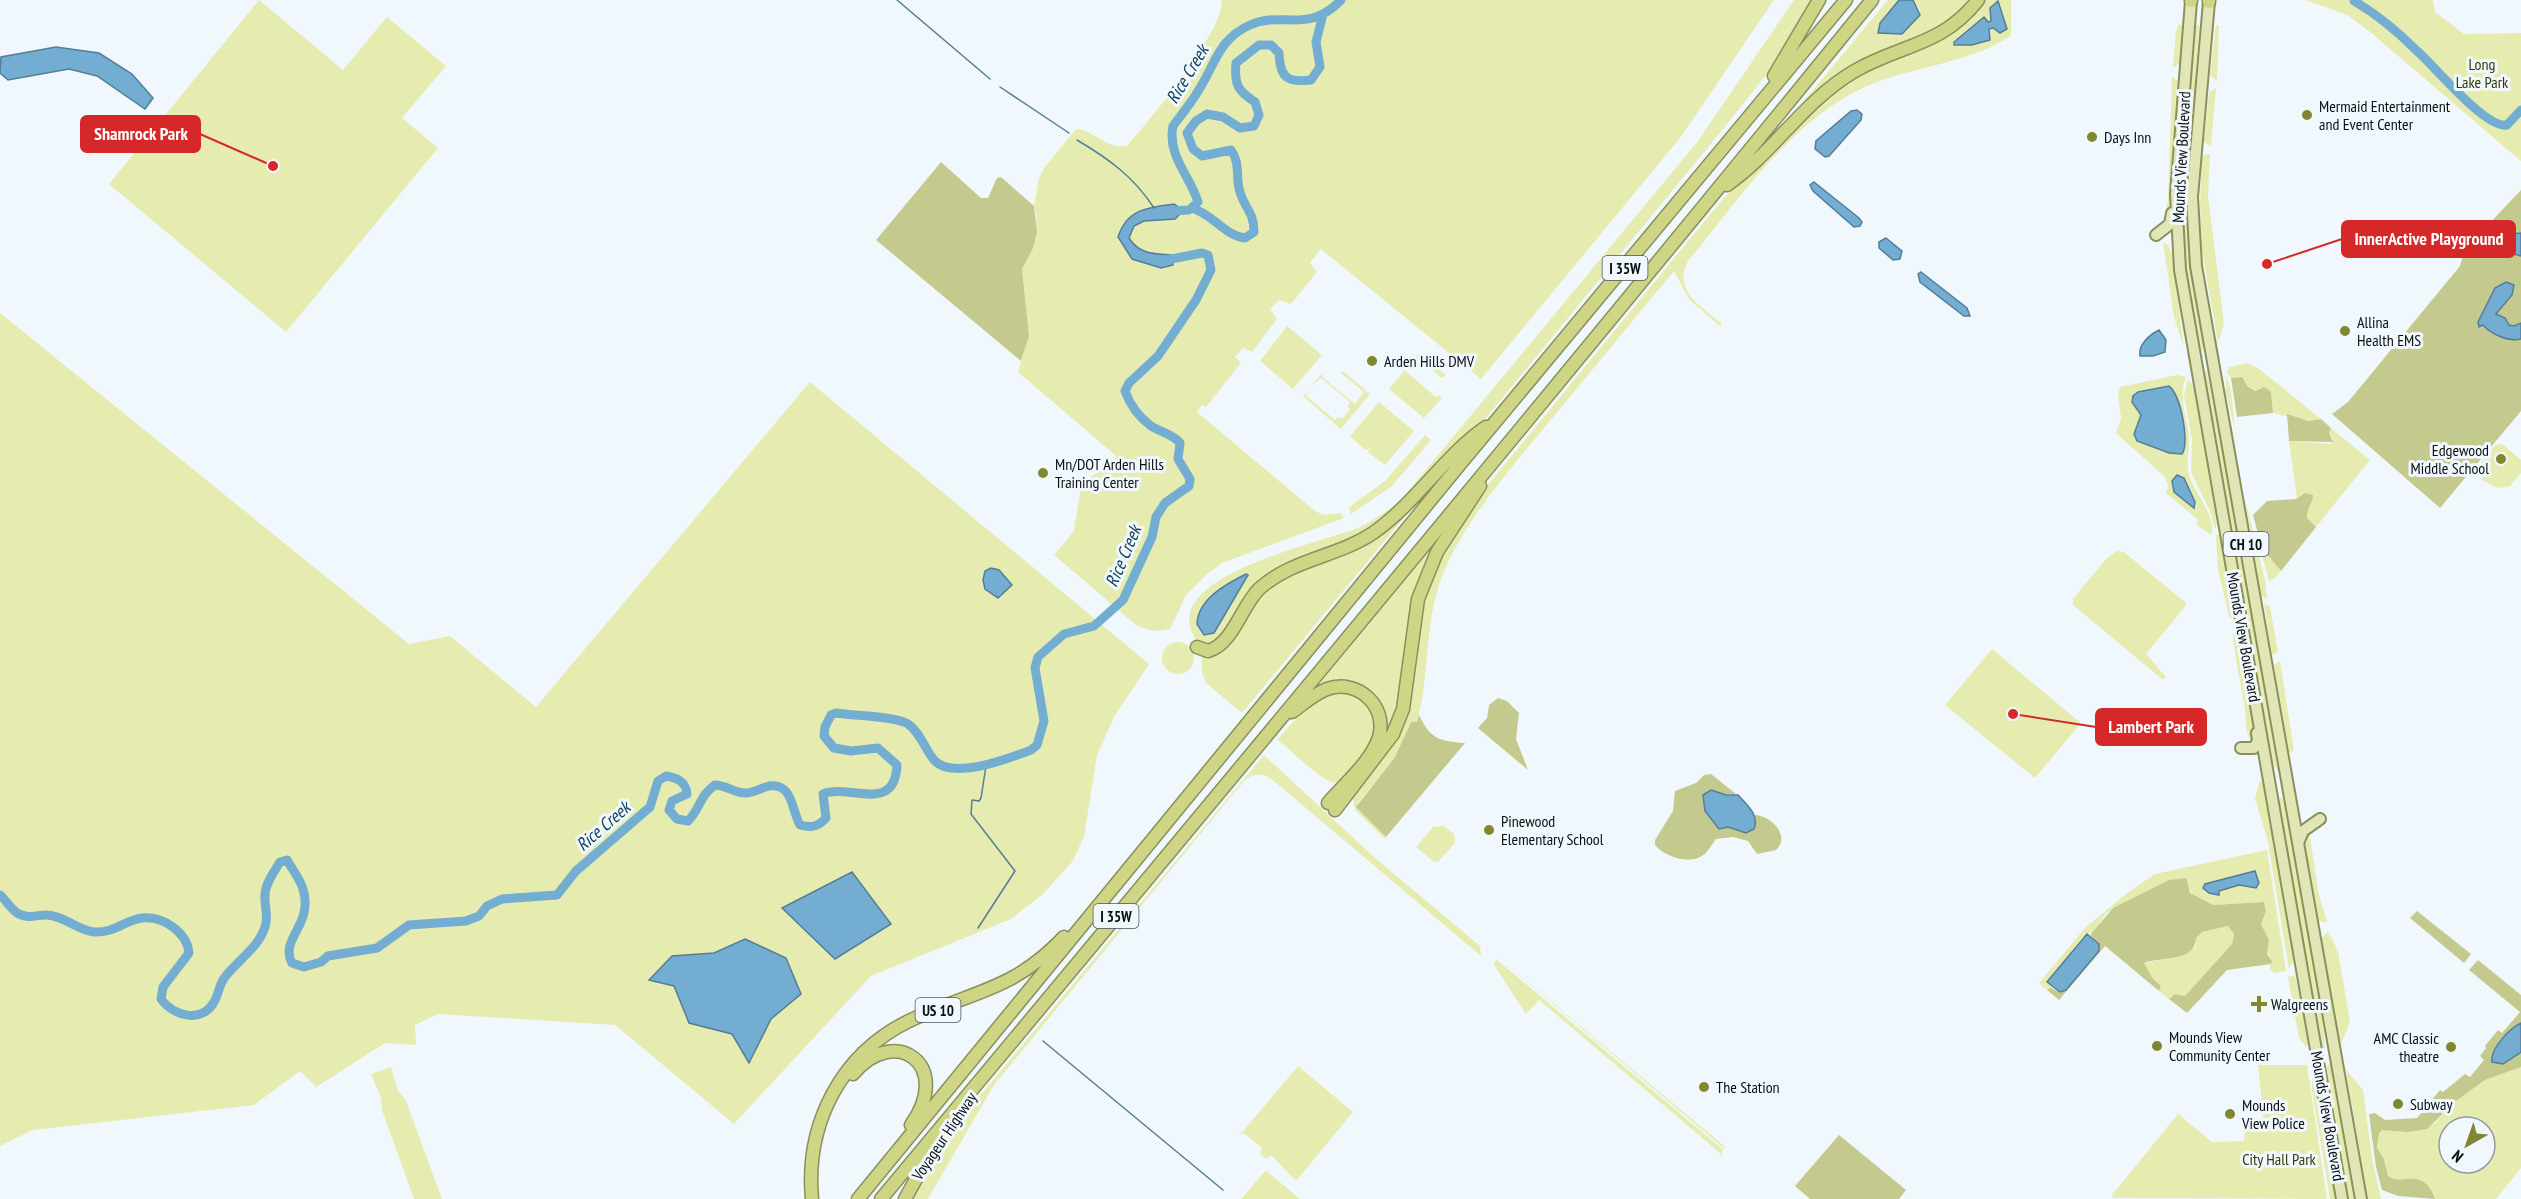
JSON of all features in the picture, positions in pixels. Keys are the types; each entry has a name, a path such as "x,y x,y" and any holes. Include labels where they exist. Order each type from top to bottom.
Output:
{"highway":[{"path":"1748,118 1819,0"},
{"name":"I 35W","path":"858,1199 1499,417 1846,0"},
{"name":"I 35W","path":"881,1199 1248,759 1872,0"},
{"path":"1714,194 1743,174 1803,110 1832,85 1878,60 1947,31 1978,0"},
{"path":"1279,721 1320,693 1333,688 1357,690 1372,701 1380,722 1376,745 1331,806 1378,757 1399,722 1405,697 1414,615 1423,584 1437,552 1528,416"},
{"path":"1197,647 1208,651 1221,645 1249,601 1284,570 1352,543 1383,526 1416,496 1473,436 1499,417"},
{"name":"US 10","path":"812,1199 811,1158 817,1130 833,1090 851,1065 873,1044 898,1027 984,993 1035,964 1133,864"},
{"path":"819,1199 820,1148 831,1109 858,1069 875,1058 893,1051 905,1053 916,1060 924,1070 928,1082 925,1101 910,1127 904,1144"},
{"name":"Voyageur Highway","path":"905,1199 927,1156 986,1074"}],"main road":[{"name":"Mounds View Boulevard","path":"2191,1 2177,171 2176,222 2180,270 2342,1199"},
{"name":"Mounds View Boulevard","path":"2209,1 2193,179 2194,244 2361,1199"},
{"path":"2177,171 2172,220 2165,230 2156,234 2171,245 2180,270"},
{"path":"2241,748 2251,749 2257,744 2256,705"},
{"path":"2298,844 2303,831 2320,819"}],"green space":[{"path":"259,0 343,70 387,17 446,66 402,118 438,148 286,332 109,184"},
{"path":"1221,0 1774,0 1680,138 1481,379 1321,249 1310,263 1317,272 1291,304 1279,300 1270,309 1277,319 1252,352 1243,348 1235,357 1241,363 1206,407 1202,405 1197,412 1315,511 1324,515 1341,513 1344,518 1222,563 1186,595 1170,629 1154,631 1137,626 1054,555 1074,531 1081,486 1090,477 1108,466 1116,456 1018,372 1029,336 1022,268 1037,220 1034,206 1039,178 1044,168 1076,129 1083,130 1111,144 1127,146 1151,118 1200,51 1220,12"},
{"path":"1794,0 1817,0 1770,70 1482,423 1371,530 1275,573 1223,638 1213,646 1197,641 1189,618 1198,598 1219,581 1281,553 1360,527 1384,513 1405,495 1698,141","holes":["1246,574 1248,576 1214,633 1199,612 1212,595"]},
{"path":"1888,0 1899,0 1878,28 1878,33 1904,33 1920,11 1913,0 1974,0 1956,21 1885,54 1800,110 1798,108"},
{"path":"1981,0 2011,0 2011,36 1977,53 1865,87 1838,102 1789,141 1747,188 1688,261 1684,271 1686,289 1691,297 1721,323 1721,327 1689,299 1674,271 1519,458 1474,517 1461,537 1441,579 1432,615 1424,686 1417,722 1411,722 1395,757 1358,803 1357,807 1386,837 1385,839 1355,810 1353,797 1394,742 1430,573 1470,507 1722,200 1805,111 1828,91 1891,57","holes":["1990,10 1993,27 1989,29 1991,36 1982,43 1956,46 1983,17 1988,22 1991,21"]},
{"name":"Long Lake Park","path":"2306,0 2433,0 2435,12 2464,34 2521,33 2521,161 2369,31 2347,15"},
{"path":"2179,24 2184,27 2180,63 2173,68 2176,31"},
{"path":"2195,25 2199,25 2187,209 2204,344 2202,353 2186,270 2180,209"},
{"path":"2216,25 2219,25 2217,81 2210,75"},
{"path":"2172,77 2178,81 2170,211 2163,227 2168,201"},
{"path":"2216,88 2211,146 2204,142 2209,92"},
{"path":"2210,154 2208,196 2224,324 2218,343 2202,251 2200,204 2202,159 2204,155"},
{"path":"941,162 981,198 988,198 997,178 1001,177 1034,206 1037,232 1033,248 1022,269 1029,336 1021,361 876,240"},
{"path":"2521,190 2521,233 2512,234 2502,229 2491,239 2509,252 2521,256 2521,323 2514,326 2509,325 2505,318 2496,314 2512,295 2495,288 2478,322 2517,340 2521,339 2521,411 2440,508 2332,414 2348,402 2460,266 2463,255 2454,245 2457,242 2466,246 2471,243"},
{"path":"2163,242 2168,245 2172,254 2184,348 2174,317"},
{"path":"0,313 409,644 450,636 536,707 810,382 1149,664 1114,717 1097,755 1084,837 1072,862 1043,894 1011,919 871,976 734,1124 615,1025 438,1014 415,1025 416,1045 385,1043 316,1087 300,1071 254,1105 33,1130 0,1146"},
{"path":"1287,326 1322,355 1293,389 1260,361"},
{"path":"1418,354 1446,375 1442,378 1417,357 1405,371 1436,397 1438,395 1442,398 1424,418 1389,389"},
{"path":"2247,363 2258,368 2321,419 2308,421 2273,413 2271,392 2262,387 2255,391 2248,387 2242,377 2231,378 2227,372 2229,367"},
{"path":"1343,371 1370,394 1341,429 1303,396 1308,392 1306,396 1335,420 1338,417 1342,419 1350,409 1348,406 1350,402 1321,378 1311,386 1323,372 1322,377 1355,404 1364,392 1341,373"},
{"path":"2207,371 2280,766 2278,772 2273,763 2204,386 2204,372"},
{"path":"2177,375 2186,377 2183,394 2189,434 2188,471 2211,521 2211,535 2196,525 2198,520 2166,493 2168,485 2165,477 2116,433 2121,418 2118,396 2120,387","holes":["2169,386 2174,391 2183,419 2184,448 2182,454 2155,449 2134,434 2141,415 2132,402 2154,389","2184,478 2195,502 2193,508 2174,492"]},
{"path":"2226,375 2231,390 2235,430 2226,393"},
{"path":"2242,377 2248,387 2255,391 2264,387 2271,392 2273,413 2237,417 2231,378"},
{"path":"2188,379 2195,390 2217,524 2215,529 2210,511 2191,472 2192,440 2184,395"},
{"path":"1379,402 1414,431 1385,465 1368,452 1371,448 1365,450 1350,436"},
{"path":"2287,414 2308,421 2321,419 2331,428 2329,432 2333,442 2289,441"},
{"path":"2331,428 2370,460 2316,527 2307,518 2306,510 2312,501 2301,495 2297,499 2289,441 2331,444 2333,438 2329,432"},
{"path":"1425,435 1431,440 1392,486 1351,514 1349,507 1385,481"},
{"path":"2502,444 2521,460 2521,473 2510,486 2498,488 2482,480 2477,468 2495,445"},
{"path":"2305,493 2313,495 2307,518 2316,527 2281,571 2262,548 2253,515 2267,501 2296,499"},
{"path":"2245,499 2265,580 2267,599 2261,596"},
{"path":"1417,502 1242,713 1206,683 1202,673 1202,653 1208,653 1260,592"},
{"path":"2256,532 2262,548 2281,571 2269,581"},
{"path":"2220,533 2234,613 2230,620 2218,570 2216,536"},
{"path":"1441,536 1429,564 1404,691 1387,738 1368,693 1314,691"},
{"path":"2117,551 2124,552 2187,604 2146,654 2166,677 2163,680 2073,605 2073,599 2106,559"},
{"path":"2264,604 2270,606 2278,652 2272,655"},
{"path":"2235,633 2238,637 2255,737 2253,744 2247,729 2236,660 2233,634"},
{"path":"1178,642 1189,647 1194,658 1189,669 1178,674 1167,669 1162,658 1167,647"},
{"path":"1992,649 2081,723 2035,778 1945,705"},
{"path":"2280,661 2294,750 2291,753 2274,665"},
{"path":"1341,689 1371,703 1377,733 1360,760 1339,783 1324,779 1277,740 1311,701"},
{"path":"1498,698 1507,701 1519,713 1516,739 1528,770 1478,728 1487,718 1489,705"},
{"path":"1419,715 1428,730 1437,738 1465,743 1386,837 1356,807 1395,757 1411,722 1417,722"},
{"path":"1264,755 1374,857 1480,946 1481,956 1274,781 1263,775 1252,776 1244,781 994,1085 928,1199 911,1199 934,1155 950,1132"},
{"path":"1711,774 1736,794 1703,795 1705,811 1719,829 1728,827 1743,832 1756,821 1754,815 1767,818 1780,833 1780,844 1776,850 1757,854 1748,841 1733,837 1716,839 1703,856 1689,860 1670,855 1655,845 1655,840 1673,811 1675,791 1696,783 1704,775"},
{"path":"2260,780 2264,783 2294,959 2289,969 2268,842 2255,798"},
{"path":"2281,796 2285,805 2322,1002 2325,1049 2278,806"},
{"path":"1443,826 1454,834 1455,843 1439,861 1434,862 1416,847 1433,827"},
{"path":"2309,831 2319,895 2327,921 2325,923 2319,921 2304,839"},
{"path":"2267,850 2286,971 2274,973 2270,970 2270,957 2267,952 2269,940 2261,924 2266,911 2264,902 2213,905 2196,898 2189,890 2169,880 2106,913 2094,931 2084,936 2047,982 2057,989 2047,990 2039,983 2085,928 2126,894 2155,874","holes":["2255,871 2259,886 2254,888 2239,885 2219,891 2219,895 2209,893 2203,888 2205,884"]},
{"path":"2186,878 2190,893 2213,905 2264,902 2266,911 2261,924 2269,940 2267,954 2272,961 2271,964 2227,970 2187,1013 2169,999 2175,994 2185,996 2232,944 2234,934 2228,926 2202,932 2196,938 2194,946 2184,955 2144,963 2153,979 2161,986 2159,991 2105,946 2059,1000 2047,990 2050,988 2060,992 2099,951 2099,944 2090,935 2113,908 2169,880"},
{"path":"2417,911 2471,954 2464,963 2410,918"},
{"path":"2228,926 2234,934 2232,944 2185,996 2175,994 2169,999 2159,991 2161,986 2153,980 2144,963 2178,957 2196,947 2196,938 2202,932"},
{"path":"2328,931 2338,951 2350,1022 2340,1046 2321,939"},
{"path":"1496,959 1723,1149 1721,1157 1720,1153 1539,1000 1526,1014 1494,965"},
{"path":"2478,960 2521,995 2521,1023 2502,1064 2521,1052 2521,1067 2485,1080 2456,1101 2442,1115 2437,1115 2437,1119 2427,1129 2408,1132 2382,1130 2379,1133 2377,1148 2384,1159 2388,1176 2394,1179 2419,1180 2425,1183 2435,1199 2398,1196 2382,1190 2376,1167 2369,1114 2375,1113 2385,1120 2417,1118 2440,1090 2443,1092 2465,1074 2470,1077 2484,1060 2480,1056 2485,1046 2498,1030 2502,1033 2520,1012 2469,970"},
{"path":"1506,964 1723,1145 1726,1150 1508,966"},
{"path":"2295,975 2309,1043 2306,1047 2299,1038 2288,977"},
{"path":"2330,1064 2357,1199 2347,1199 2328,1085 2326,1067"},
{"name":"City Hall Park","path":"2258,1065 2307,1065 2327,1199 2113,1198 2112,1195 2178,1114 2212,1142 2244,1141 2246,1126 2264,1123"},
{"path":"1298,1066 1353,1112 1296,1181 1271,1155 1267,1159 1260,1154 1262,1148 1244,1133 1239,1136"},
{"path":"391,1067 398,1091 406,1101 442,1199 414,1199 371,1074"},
{"path":"2312,1067 2337,1199 2330,1199 2312,1090"},
{"path":"2521,1067 2521,1168 2496,1199 2435,1199 2425,1183 2414,1179 2396,1180 2389,1177 2387,1173 2385,1160 2377,1148 2379,1133 2382,1130 2434,1124 2437,1121 2437,1175 2497,1175 2497,1115 2443,1115 2456,1101 2485,1080"},
{"path":"2346,1070 2363,1090 2372,1159 2381,1199 2368,1199"},
{"path":"1839,1135 1906,1190 1899,1199 1810,1199 1795,1186"},
{"path":"1265,1171 1268,1172 1300,1199 1241,1199"}],"water":[{"path":"1899,0 1913,0 1920,15 1902,34 1878,33 1880,23"},
{"path":"1998,1 2007,29 2000,33 1993,28 1989,29 1990,40 1972,45 1954,45 1954,42 1984,17 1988,22 1991,21 1990,8"},
{"path":"56,47 99,53 132,74 153,98 145,109 97,76 69,69 8,80 0,73 1,57"},
{"path":"1857,110 1862,114 1861,120 1829,156 1825,157 1815,149 1816,141 1851,111"},
{"path":"1814,182 1859,218 1862,222 1860,226 1854,227 1813,191 1810,185"},
{"path":"1174,204 1180,208 1180,214 1175,219 1144,221 1134,226 1129,238 1142,250 1171,255 1173,265 1161,268 1132,259 1118,237 1127,220 1147,208"},
{"path":"2502,229 2512,234 2521,233 2521,256 2492,248 2489,243"},
{"path":"1886,238 1902,251 1900,259 1893,260 1879,248 1879,242"},
{"path":"1921,272 1967,308 1970,316 1964,316 1920,282 1918,274"},
{"path":"2506,282 2514,285 2512,295 2496,314 2505,318 2509,325 2514,326 2521,323 2521,339 2505,338 2483,325 2479,327 2478,322 2495,288"},
{"path":"2159,330 2166,340 2165,352 2153,356 2140,356 2145,341"},
{"path":"2169,386 2177,399 2183,419 2185,440 2182,454 2169,453 2137,441 2134,434 2141,415 2132,402 2133,396 2138,392"},
{"path":"2177,475 2184,478 2195,502 2194,508 2174,492 2172,481"},
{"path":"991,568 999,570 1012,585 998,598 985,589 983,580 985,571"},
{"path":"1246,574 1248,575 1214,633 1204,635 1197,624 1202,607 1214,593"},
{"path":"1711,790 1726,795 1738,795 1754,814 1754,829 1746,833 1728,827 1719,829 1705,811 1703,795"},
{"path":"2255,871 2259,883 2256,888 2239,885 2219,891 2219,895 2209,893 2203,888 2205,884"},
{"path":"852,872 891,924 835,959 782,908"},
{"path":"2087,934 2099,944 2099,951 2066,990 2060,992 2047,982"},
{"path":"745,939 786,958 801,994 771,1019 749,1063 732,1034 689,1023 674,986 649,980 672,956 714,953"},
{"path":"2521,1023 2521,1052 2503,1064 2492,1062 2494,1051 2501,1040"}],"waterway":[{"path":"897,0 990,79"},
{"name":"Rice Creek","path":"1170,211 1189,210 1198,202 1176,156 1172,137 1173,126 1197,93 1225,44 1231,37 1250,25 1262,21 1317,17 1329,11 1341,0"},
{"name":"Rice Creek","path":"2354,1 2379,17 2402,37 2460,95 2486,117 2498,124 2507,125 2521,110"},
{"path":"1192,208 1207,215 1238,236 1245,238 1254,232 1251,215 1240,192 1236,160 1231,150 1202,156 1193,149 1187,133 1196,121 1207,114 1223,117 1240,128 1254,126 1259,115 1255,102 1238,87 1236,63 1259,45 1271,45 1279,53 1281,68 1286,77 1302,81 1311,80 1320,67 1316,42 1323,14"},
{"path":"1000,87 1069,133"},
{"path":"1077,140 1120,169 1154,208"},
{"name":"Rice Creek","path":"0,895 19,914 29,917 52,916 88,931 108,931 142,918 158,920 173,927 184,938 189,953 163,987 161,999 173,1010 195,1015 209,1009 216,999 223,980 262,934 267,919 265,891 280,862 287,860 303,889 304,912 289,954 292,963 304,967 321,962 328,956 377,948 409,925 466,921 479,916 487,906 502,899 557,895 576,871 650,807 658,781 666,776 681,781 685,786 687,794 672,801 669,810 677,819 688,821 706,793 715,785 742,793 777,786 787,793 800,825 817,825 826,818 823,794 833,792 879,793 888,789 894,780 897,765 878,748 851,751 834,748 824,736 825,727 831,715 836,713 902,721 917,732 935,761 944,766 955,768 982,766 1031,750 1037,745 1044,721 1035,668 1038,657 1064,634 1094,626 1123,600 1152,537 1156,517 1165,503 1189,486 1190,479 1178,459 1180,443 1143,419 1132,406 1125,391 1129,383 1158,356 1196,300 1211,270 1208,255 1202,253 1161,261"},
{"path":"978,928 1015,871 971,814 972,800 979,801 981,798 986,766"},
{"path":"1043,1041 1223,1190"}],"place":[{"name":"Mermaid Entertainment and Event Center","path":"2307,115"},
{"name":"Days Inn","path":"2092,137"},
{"name":"Shamrock Park","path":"273,166"},
{"name":"InnerActive Playground","path":"2267,264"},
{"name":"Allina Health EMS","path":"2345,331"},
{"name":"Arden Hills DMV","path":"1372,361"},
{"name":"Edgewood Middle School","path":"2501,459"},
{"name":"Mn/DOT Arden Hills Training Center","path":"1043,473"},
{"name":"Lambert Park","path":"2013,714"},
{"name":"Pinewood Elementary School","path":"1489,830"},
{"name":"Walgreens","path":"2259,1004"},
{"name":"Mounds View Community Center","path":"2157,1046"},
{"name":"AMC Classic theatre","path":"2451,1047"},
{"name":"The Station","path":"1704,1087"},
{"name":"Subway","path":"2398,1104"},
{"name":"Mounds View Police","path":"2230,1114"}]}
